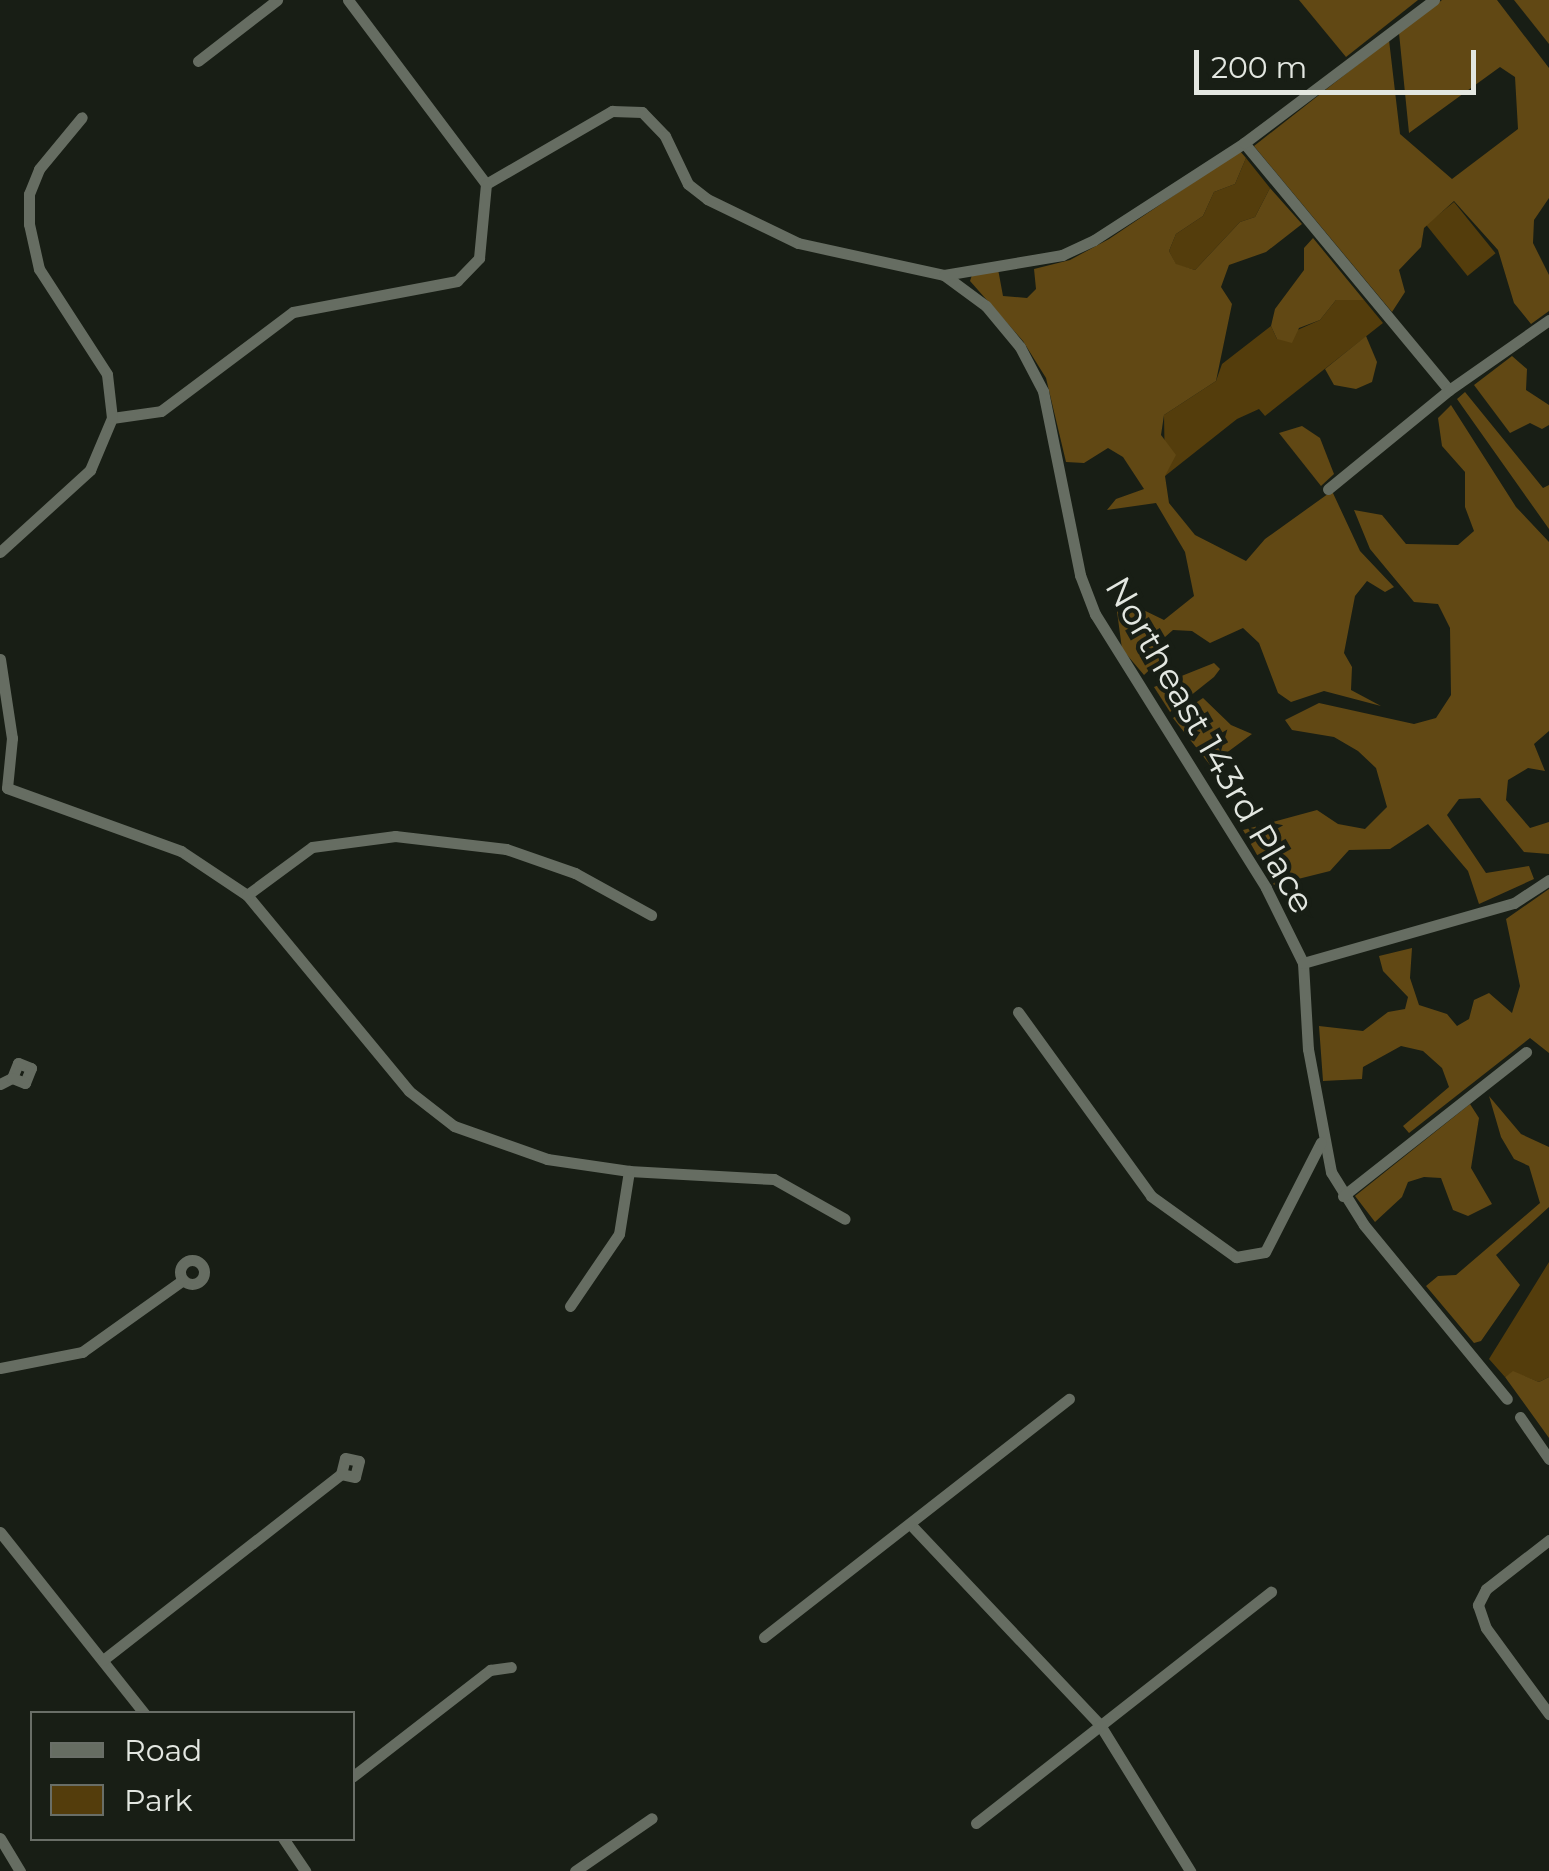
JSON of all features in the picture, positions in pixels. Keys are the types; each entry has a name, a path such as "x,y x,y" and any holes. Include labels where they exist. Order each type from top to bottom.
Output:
{"street":[{"path":"198,60 277,0"},
{"path":"112,418 161,411 294,312 457,281 478,258 486,184 348,0"},
{"path":"944,275 1062,255 1244,142 1434,0"},
{"name":"Northeast 143rd Place","path":"486,184 626,108 654,120 688,184 770,232 944,275 986,306 1033,370 1086,595 1266,888 1302,963 1321,1142 1343,1196 1507,1399"},
{"path":"0,552 82,479 112,418 98,354 39,268 29,194 56,144 82,117"},
{"path":"1244,142 1449,390"},
{"path":"1328,489 1449,390 1549,320"},
{"path":"0,658 12,738 7,788 0,804"},
{"path":"7,788 180,851 247,895 428,1108 512,1149 628,1171 774,1179 845,1219"},
{"path":"247,895 312,848 394,836 506,850 575,873 651,914"},
{"path":"1302,963 1514,903 1549,880"},
{"path":"1018,1012 1152,1196 1236,1257 1265,1252 1321,1142"},
{"path":"1343,1196 1526,1052"},
{"path":"570,1306 619,1234 628,1171"},
{"path":"0,1368 82,1352 183,1280"},
{"path":"764,1637 1069,1399"},
{"path":"1520,1417 1549,1459"},
{"path":"103,1660 341,1474"},
{"path":"911,1524 1100,1725 1190,1871"},
{"path":"0,1532 143,1711"},
{"path":"1549,1540 1486,1588 1478,1605 1486,1628 1549,1714"},
{"path":"976,1823 1271,1592"},
{"path":"355,1774 490,1670 511,1666"},
{"path":"575,1871 652,1818"},
{"path":"0,1838 20,1871"},
{"path":"285,1841 305,1871"}],"green space":[{"path":"1246,158 1270,188 1255,217 1240,222 1195,270 1176,265 1169,251 1176,234 1203,216 1214,192 1235,184"},
{"path":"1454,202 1496,253 1468,276 1426,225"},
{"path":"1336,300 1364,300 1383,323 1265,416 1259,409 1237,419 1165,476 1164,415 1216,381 1222,364 1271,326 1277,339 1320,320"},
{"path":"1549,1262 1549,1377 1539,1382 1513,1372 1505,1377 1489,1359"}],"shaded area":[{"path":"1299,0 1418,0 1346,57"},
{"path":"1442,0 1497,0 1549,68 1549,198 1534,220 1533,243 1549,275 1549,311 1531,324 1514,303 1498,250 1454,201 1424,228 1421,247 1399,270 1405,292 1392,312 1254,146 1389,40 1400,134 1452,179 1518,129 1515,77 1500,67 1409,133 1399,33"},
{"path":"1514,0 1549,0 1549,44"},
{"path":"1240,151 1246,158 1235,184 1214,192 1203,216 1176,234 1169,251 1176,264 1195,270 1240,222 1255,217 1270,188 1302,224 1266,252 1229,265 1221,287 1232,304 1216,381 1164,415 1161,435 1176,455 1165,476 1169,503 1195,535 1246,561 1265,539 1332,491 1360,551 1394,587 1385,592 1367,581 1355,596 1344,653 1352,667 1351,690 1381,706 1324,691 1291,702 1278,693 1259,643 1243,628 1210,643 1192,631 1173,630 1157,644 1159,661 1144,675 1122,649 1116,604 1129,603 1164,620 1194,596 1185,552 1156,503 1107,510 1116,499 1144,489 1123,457 1108,448 1084,463 1066,462 1046,378 1023,341 970,281 972,275 998,269 1003,296 1027,298 1036,289 1034,269 1070,260 1109,239"},
{"path":"1313,238 1364,300 1336,300 1320,320 1299,328 1292,343 1277,339 1271,326 1275,309 1304,270 1304,248"},
{"path":"1366,336 1377,362 1372,382 1356,389 1334,385 1325,369"},
{"path":"1512,356 1527,369 1526,390 1549,405 1549,425 1542,429 1530,423 1510,433 1474,385"},
{"path":"1465,392 1543,488 1549,485 1549,529 1457,399"},
{"path":"1451,405 1516,507 1549,542 1549,731 1534,744 1545,771 1528,768 1508,780 1506,800 1530,828 1549,822 1549,854 1524,852 1480,798 1459,799 1447,815 1486,873 1529,866 1534,879 1479,904 1468,871 1428,824 1390,849 1349,850 1330,871 1274,885 1243,830 1317,810 1338,824 1365,829 1387,807 1376,768 1358,751 1334,737 1292,730 1285,720 1319,703 1414,724 1436,718 1451,695 1450,628 1438,604 1414,602 1370,549 1354,510 1382,515 1406,544 1458,545 1474,531 1465,507 1465,472 1442,446 1438,418"},
{"path":"1302,426 1320,438 1334,474 1321,486 1279,433"},
{"path":"1214,663 1220,669 1214,677 1170,712 1154,687"},
{"path":"1203,698 1231,725 1252,734 1210,765 1173,718"},
{"path":"1549,889 1549,1053 1530,1038 1409,1133 1403,1126 1449,1087 1442,1068 1423,1051 1401,1046 1363,1067 1362,1079 1323,1081 1319,1026 1363,1031 1388,1012 1405,1009 1408,997 1383,971 1379,956 1412,948 1410,978 1419,1005 1447,1014 1457,1026 1469,1019 1474,1000 1489,993 1512,1013 1520,986 1506,919"},
{"path":"1489,1096 1521,1134 1549,1147 1549,1207 1496,1255 1520,1285 1481,1341 1474,1343 1426,1286 1438,1276 1456,1275 1540,1203 1529,1166 1514,1159 1501,1137"},
{"path":"1470,1104 1479,1118 1471,1168 1492,1204 1468,1216 1453,1210 1441,1178 1424,1177 1408,1182 1402,1197 1375,1222 1355,1196"},
{"path":"1513,1371 1539,1382 1549,1377 1549,1438 1505,1377"}]}
